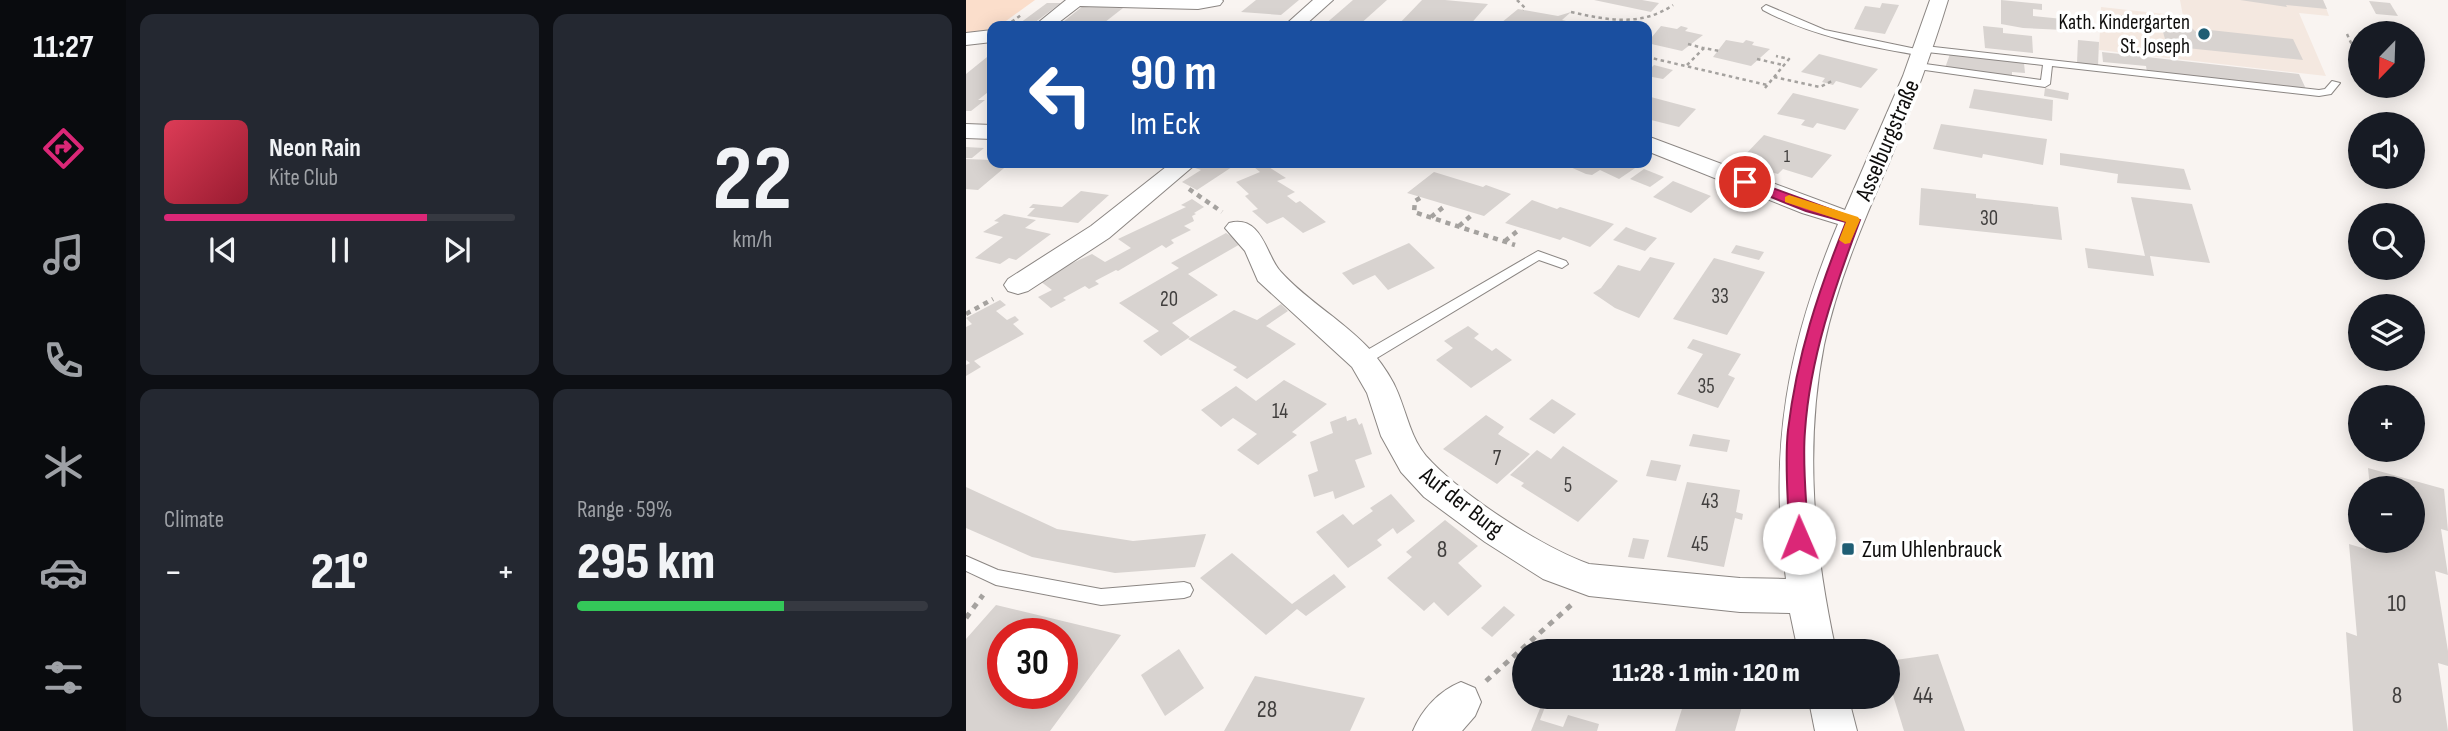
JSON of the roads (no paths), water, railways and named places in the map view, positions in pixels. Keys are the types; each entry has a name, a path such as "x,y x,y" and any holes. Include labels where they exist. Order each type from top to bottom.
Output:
{"street":[{"path":"1299,21 1324,0"},
{"name":"Asselburgstraße","path":"1814,639 1804,596 1799,538 1796,432 1810,352 1821,304 1922,56 1939,0"},
{"path":"1050,21 1076,1 1198,4 1213,1"},
{"path":"966,39 987,37"},
{"path":"966,131 987,132"},
{"path":"1652,145 1811,208 1853,220"},
{"path":"1018,285 1100,232 1179,168"},
{"name":"Auf der Burg","path":"1238,228 1257,249 1267,275 1362,360 1382,391 1402,445 1413,463 1436,487 1497,531 1556,568 1588,580 1751,596 1804,596"},
{"path":"1831,709 1836,731"}],"lane":[{"path":"1766,8 1796,24 2045,84 2048,63"},
{"path":"1922,56 2048,63 2319,93 2328,92 2335,83"},
{"path":"1362,360 1538,255 1562,264"},
{"path":"966,564 996,578 1101,597 1184,590"}],"place":[{"name":"Kath. Kindergarten St. Joseph","path":"2204,34"},
{"name":"Zum Uhlenbrauck","path":"1848,549"}]}
